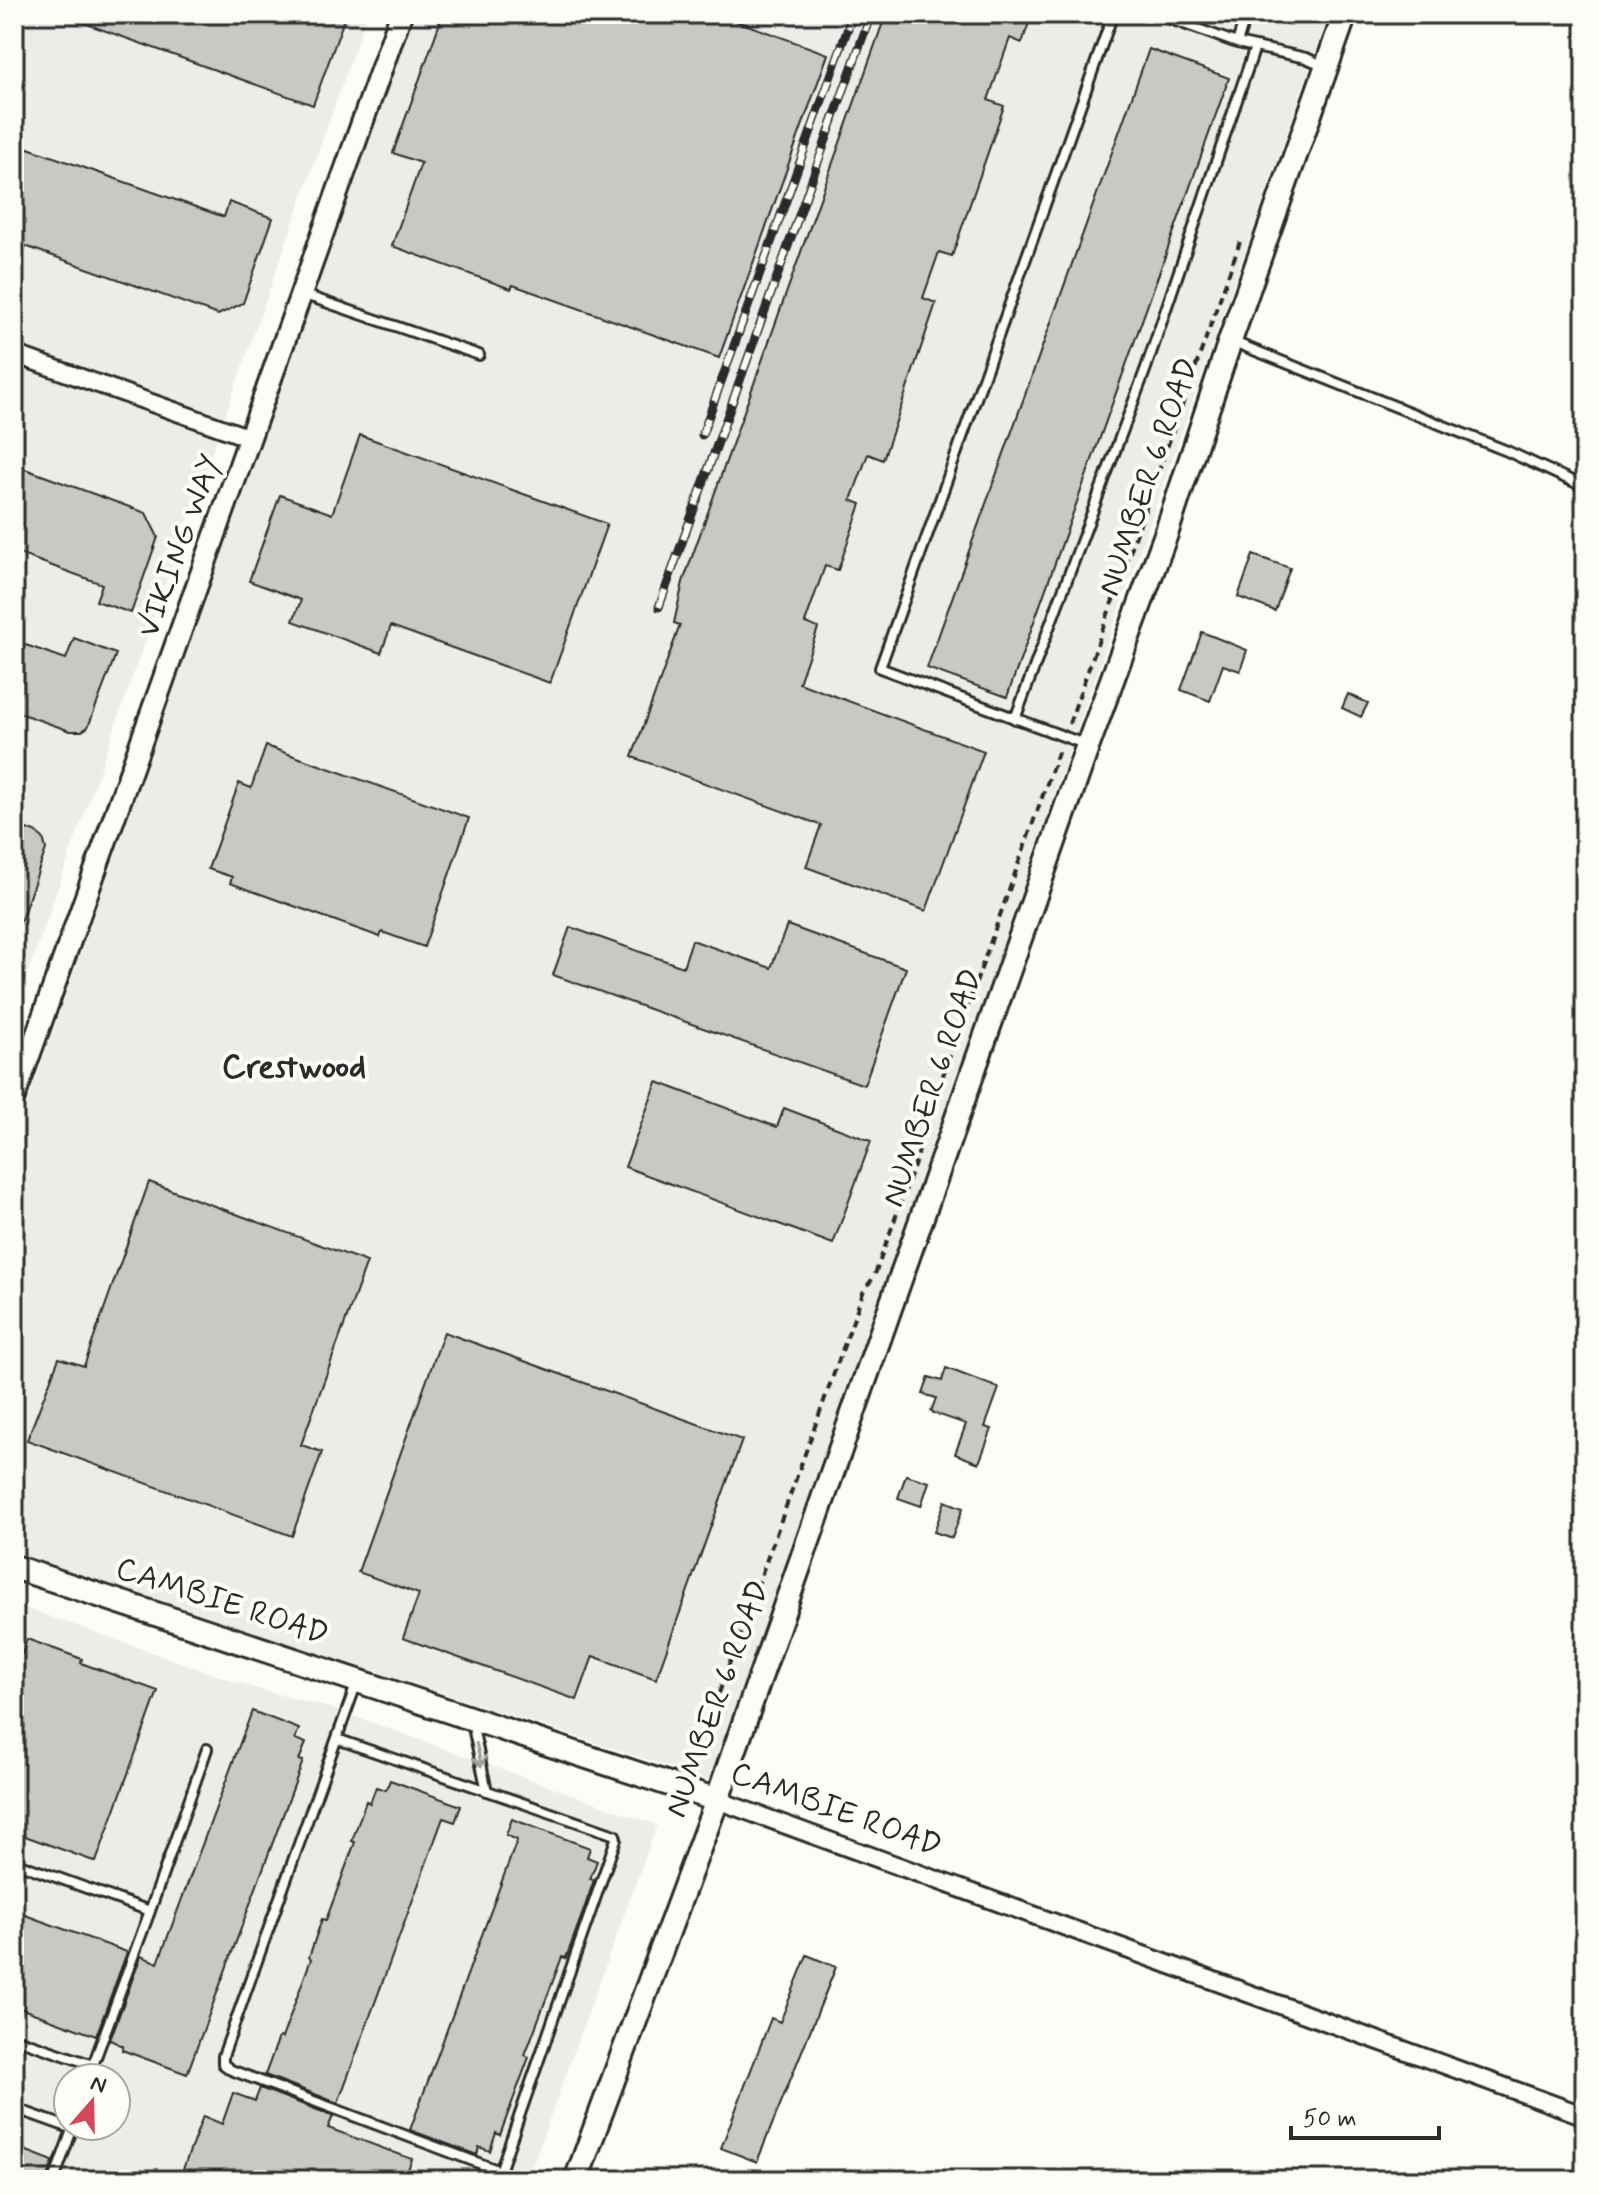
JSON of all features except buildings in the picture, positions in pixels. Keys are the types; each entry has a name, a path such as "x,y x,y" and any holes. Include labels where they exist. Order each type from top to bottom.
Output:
{"main road":[{"name":"NUMBER 6 ROAD","path":"576,2180 717,1800 1088,745 1166,534 1345,14"},
{"name":"CAMBIE ROAD","path":"14,1567 717,1800"}],"street":[{"name":"VIKING WAY","path":"14,1098 401,14"},
{"path":"14,354 250,438"},
{"name":"CAMBIE ROAD","path":"717,1800 1585,2116"}],"lane":[{"path":"1088,745 880,668 1113,14"},
{"path":"1156,14 1237,43 1306,58 1326,67"},
{"path":"1237,43 1246,14"},
{"path":"1015,719 1146,368 1255,47"},
{"path":"302,294 479,355"},
{"path":"1230,341 1507,451 1585,487"},
{"path":"357,1681 223,2056 223,2064 231,2070 498,2176 524,2180"},
{"path":"471,1718 487,1791"},
{"path":"337,1739 615,1835 498,2176"},
{"path":"94,2062 207,1749"},
{"path":"14,1862 150,1911"},
{"path":"14,2038 84,2062"},
{"path":"14,2108 52,2121"},
{"path":"54,2180 68,2142"}],"path":[{"path":"696,1757 707,1746 709,1722 726,1673 864,1290 874,1277 894,1223 918,1155 921,1137 1243,235"}],"shaded area":[{"path":"14,14 367,14 14,1012"},
{"path":"414,14 1329,14 713,1781 14,1554 14,1140"},
{"path":"14,1604 254,1688 334,1709 657,1825 527,2180 14,2180"}],"railway":[{"path":"702,435 853,14"},
{"path":"659,607 871,14"}],"district":[{"name":"Crestwood","path":"294,1067"}]}
